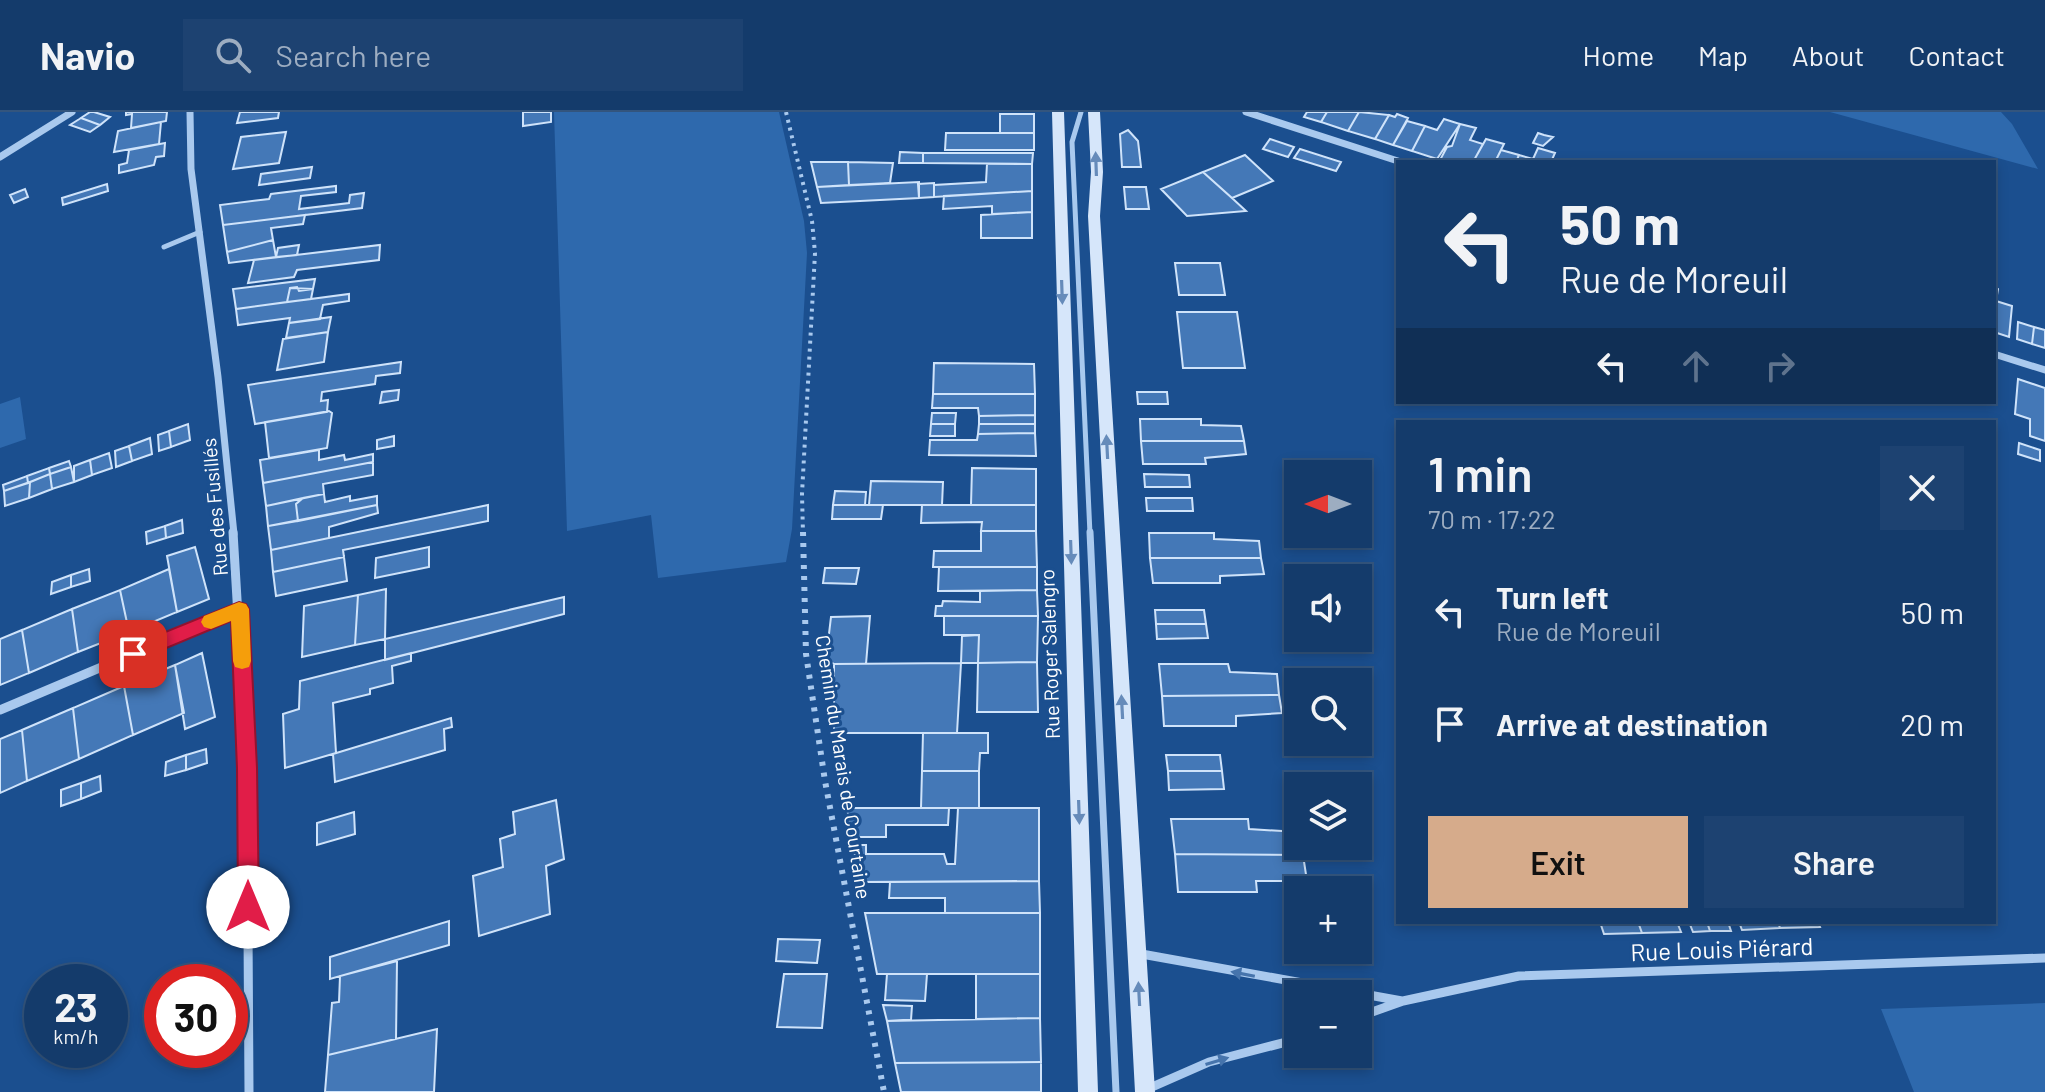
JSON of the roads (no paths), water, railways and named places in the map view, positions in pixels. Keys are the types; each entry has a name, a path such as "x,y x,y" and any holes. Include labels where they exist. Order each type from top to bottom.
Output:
{"main road":[{"name":"Rue Roger Salengro","path":"1058,112 1088,1092"},
{"path":"1094,112 1097,172 1094,216 1145,1091"}],"street":[{"path":"0,157 72,112"},
{"name":"Rue des Fusillés","path":"190,112 191,169 228,470 239,609 247,768 249,1092"},
{"path":"1246,112 1396,160"},
{"path":"1996,355 2045,370"},
{"path":"0,710 239,609"},
{"name":"Rue Louis Piérard","path":"1136,953 1403,1001"},
{"name":"Rue Louis Piérard","path":"1372,1012 1403,1001 1519,976 2045,958"},
{"path":"1145,1091 1209,1062 1284,1043"}],"lane":[{"path":"1081,112 1072,142 1116,1092"},
{"path":"164,247 200,232"}]}
